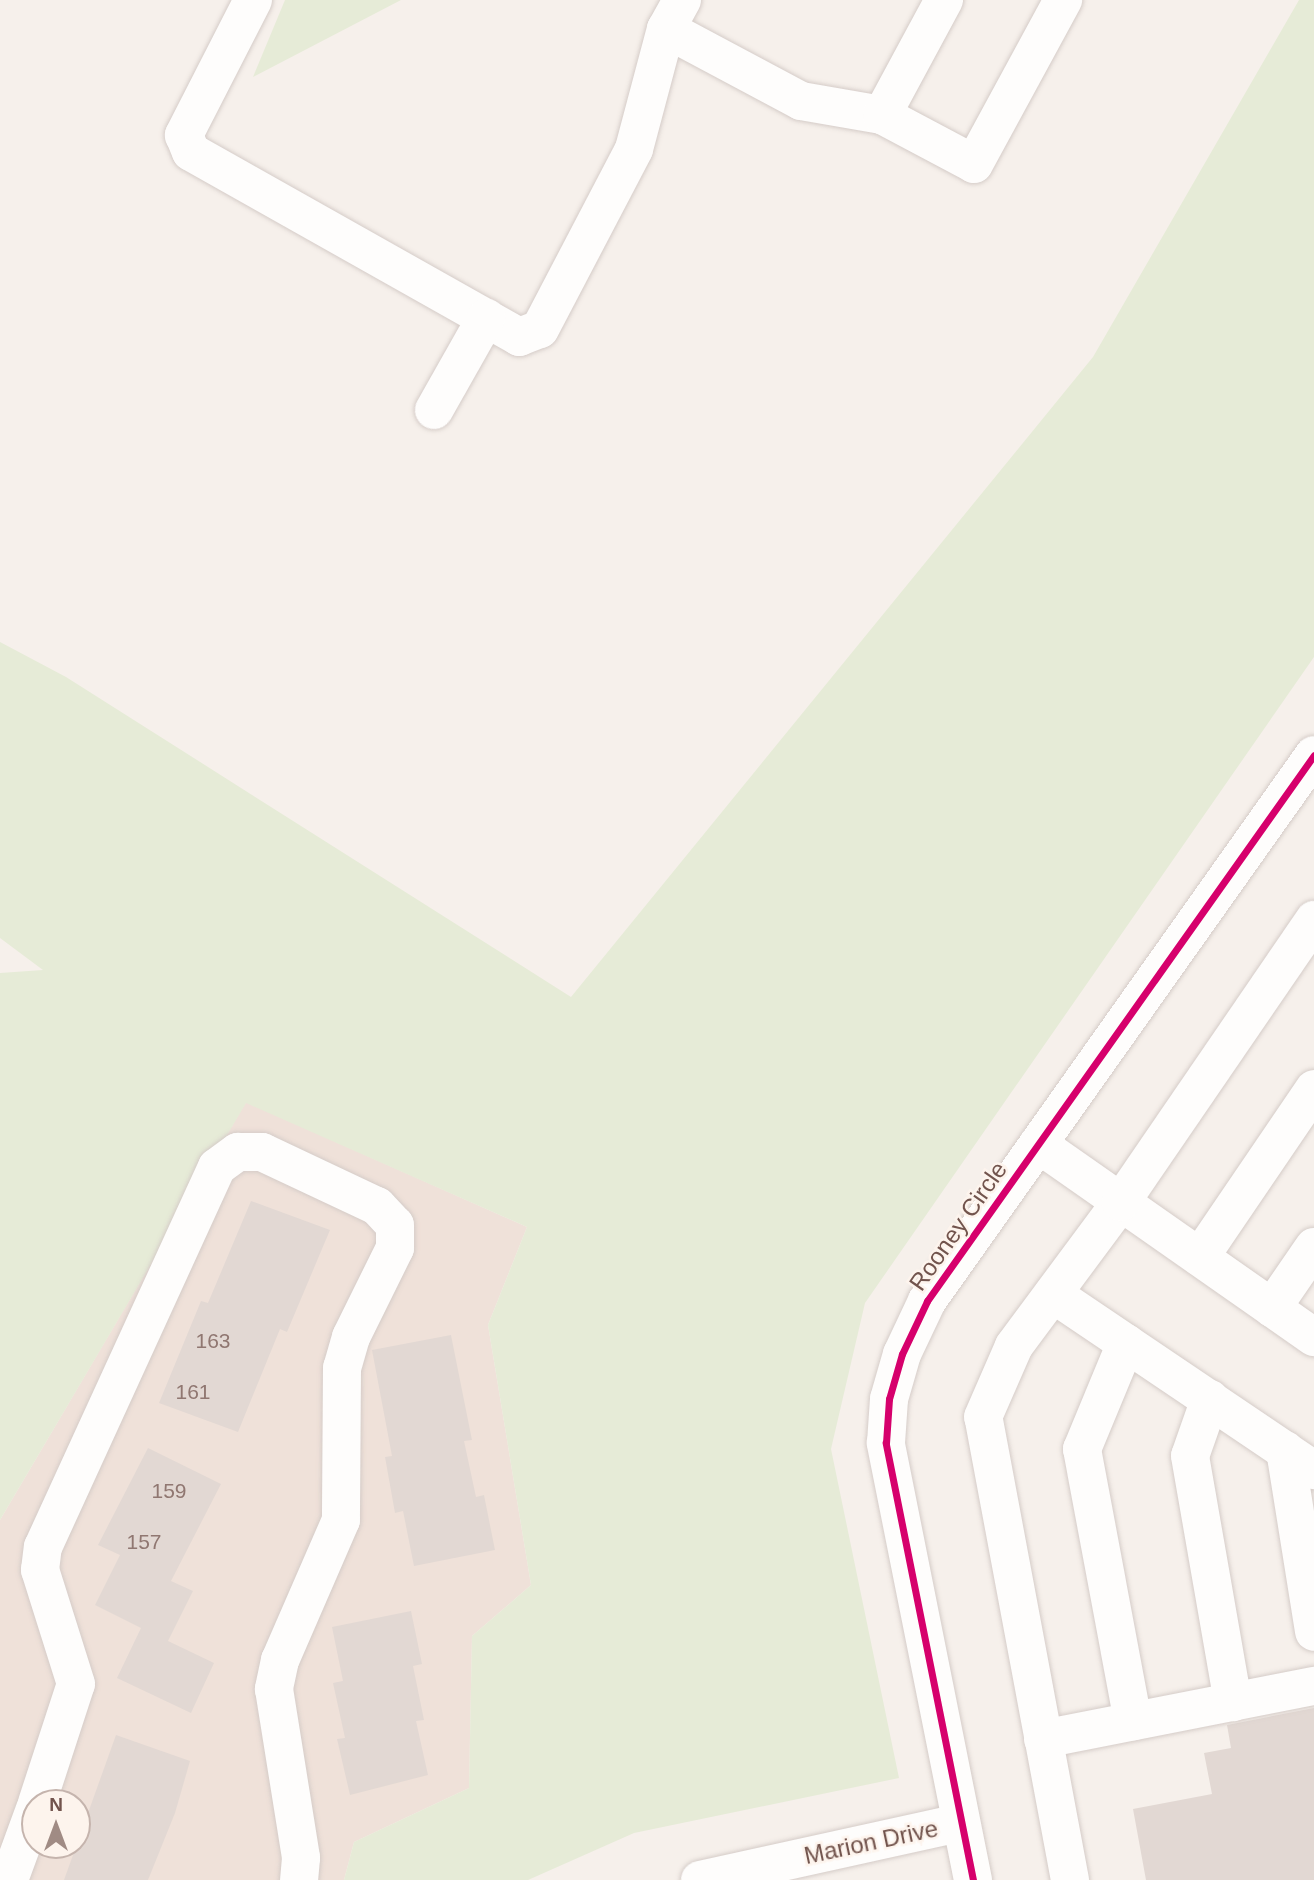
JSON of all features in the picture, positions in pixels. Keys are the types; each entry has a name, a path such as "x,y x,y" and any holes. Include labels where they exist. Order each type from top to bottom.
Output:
{"street":[{"path":"253,0 184,135 191,152 519,337 540,329 634,149 674,14 801,101 882,116 974,164 1063,0"},
{"path":"882,116 944,0"},
{"path":"434,410 486,318"},
{"name":"Rooney Circle","path":"973,1880 886,1443 889,1399 902,1354 928,1301 1314,755"},
{"path":"1070,1880 983,1417 1014,1346 1121,1202 1314,920"},
{"path":"1200,1257 1314,1089"},
{"path":"1038,1144 1314,1337"},
{"path":"42,1789 76,1684 40,1570 43,1546 218,1167 238,1152 262,1152 377,1206 395,1225 395,1248 342,1368 341,1520 334,1546 280,1660 274,1689 301,1858 299,1880"},
{"path":"1272,1308 1314,1247"},
{"path":"1053,1294 1300,1460 1314,1632"},
{"path":"1126,1343 1082,1449 1133,1721"},
{"path":"1210,1399 1190,1456 1233,1702"},
{"path":"1044,1739 1314,1686"},
{"name":"Marion Drive","path":"700,1880 960,1823"},
{"path":"9,1880 21,1847"}],"shaded area":[{"path":"246,1102 527,1227 488,1325 531,1585 472,1636 469,1788 354,1842 344,1880 0,1880 0,1520"}],"green space":[{"path":"285,0 401,0 253,77"},
{"path":"1299,0 1314,0 1314,657 865,1303 831,1449 899,1778 634,1833 528,1880 344,1880 354,1842 469,1788 472,1636 531,1585 488,1325 527,1227 246,1103 0,1520 0,973 43,970 0,938 0,642 66,677 571,997 1093,357"}],"building":[{"path":"251,1201 330,1230 287,1332 280,1329 238,1432 159,1403 201,1301 208,1303"},
{"path":"451,1335 472,1440 464,1441 476,1497 484,1495 495,1550 414,1566 403,1511 395,1513 385,1457 392,1456 372,1350"},
{"path":"148,1448 221,1484 171,1581 193,1591 168,1641 214,1663 191,1713 117,1678 141,1628 95,1605 120,1555 98,1545"},
{"path":"411,1611 422,1664 413,1666 424,1720 416,1721 428,1775 350,1795 337,1739 345,1738 333,1683 343,1681 332,1627"},
{"path":"1314,1708 1314,1880 1146,1880 1133,1809 1212,1794 1204,1753 1231,1748 1227,1725"},
{"path":"116,1735 190,1761 175,1813 148,1880 64,1880 72,1859 91,1859 91,1805"}],"cycle path":[{"path":"973,1880 886,1443 889,1399 902,1354 927,1301 1314,755"}]}
